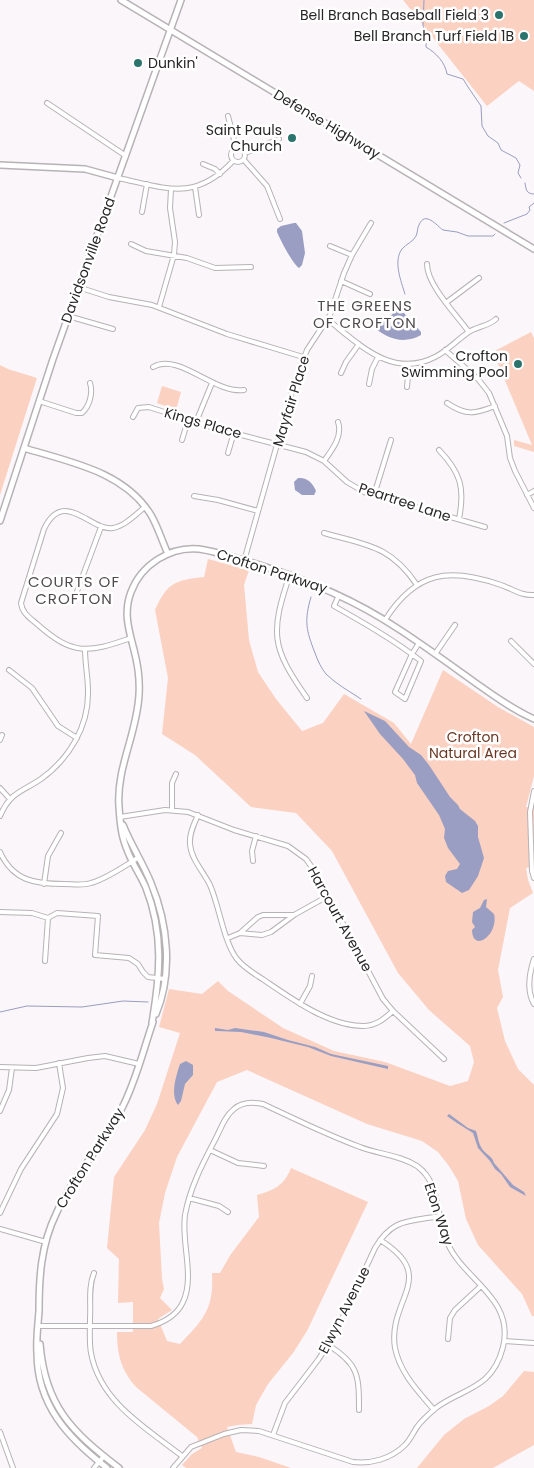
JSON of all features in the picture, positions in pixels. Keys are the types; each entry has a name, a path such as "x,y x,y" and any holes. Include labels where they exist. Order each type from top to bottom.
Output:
{"street":[{"name":"Defense Highway","path":"121,0 534,249"},
{"name":"Davidsonville Road","path":"0,521 78,287 181,0"},
{"path":"47,103 126,156"},
{"path":"228,116 236,148"},
{"path":"245,152 280,139"},
{"path":"236,148 245,152"},
{"path":"233,161 231,154 236,148"},
{"path":"245,152 244,160 267,186 280,219"},
{"path":"233,161 240,163 244,160"},
{"path":"0,165 85,170 171,188 195,187 206,183 220,174 233,161"},
{"path":"202,164 215,168 220,174"},
{"path":"142,212 147,184"},
{"path":"195,187 199,215"},
{"path":"159,307 174,255 175,242 170,208 171,188"},
{"name":"Mayfair Place","path":"244,561 304,357 327,320 352,254 371,223"},
{"path":"130,244 146,251 174,255 215,268 251,267"},
{"path":"330,246 352,254"},
{"path":"427,264 428,276 468,332"},
{"path":"447,302 479,278"},
{"path":"341,281 370,294"},
{"path":"78,287 99,295 144,302 227,334 304,357"},
{"path":"68,316 113,329"},
{"path":"327,320 378,357 409,364 427,360 445,350 468,332 489,324 496,319"},
{"path":"341,373 346,362 359,344"},
{"path":"445,350 478,379 489,393 507,436 512,464 534,508"},
{"path":"369,384 372,369 378,357"},
{"path":"153,367 158,364 179,367 212,383 234,390 244,390"},
{"path":"407,387 409,364"},
{"path":"39,401 76,413 82,412 87,408 91,394 90,383"},
{"path":"196,422 212,383"},
{"path":"447,403 458,410 468,413 495,406"},
{"name":"Kings Place","path":"133,417 138,408 144,407 278,443"},
{"path":"182,440 188,420"},
{"path":"324,461 338,436 340,427 338,422"},
{"path":"228,453 234,432"},
{"path":"374,495 391,440"},
{"name":"Peartree Lane","path":"278,443 306,452 324,461 352,486 374,495 485,527"},
{"path":"24,448 103,474 132,492 145,507 156,525 168,554"},
{"path":"439,450 453,465 460,480 462,504 458,519"},
{"path":"527,495 534,491"},
{"path":"194,496 218,500 258,511"},
{"path":"131,638 100,648 86,649 68,646 54,639 26,615 21,607 21,603 44,529 50,519 61,512 74,512 88,518 101,527 118,527 145,507"},
{"path":"76,594 101,527"},
{"path":"324,533 373,547 388,554 402,564 417,585"},
{"name":"Crofton Parkway","path":"152,1023 160,956 154,916 145,887 132,861 122,833 118,800 120,779 134,731 139,705 138,672 127,615 132,590 144,570 168,554 186,549 201,549 290,574 339,594 384,620 501,700 534,719"},
{"path":"290,574 278,614 277,640 285,664 307,698"},
{"path":"384,620 397,602 417,585 436,577 456,574 478,578 522,594 534,596"},
{"path":"339,594 334,606 384,635 412,654 421,661 405,699 395,692 412,654 419,643"},
{"path":"435,654 455,625"},
{"path":"511,641 534,664"},
{"path":"0,816 10,799 24,788 40,780 59,764 77,738 88,700 86,649"},
{"path":"9,670 32,688 58,726 77,738"},
{"path":"172,810 172,783 176,774"},
{"path":"0,788 10,799"},
{"path":"534,791 530,812 532,871 534,878"},
{"name":"Harcourt Avenue","path":"120,818 172,810 198,815 225,826 281,842 301,854 312,866 377,988 393,1011 444,1059"},
{"path":"198,815 190,839 191,851 211,887 235,956 242,965 300,1004 333,1019 370,1026 381,1021 393,1011"},
{"name":"Crofton Parkway","path":"107,1468 81,1447 66,1431 49,1404 42,1385 36,1352 40,1270 50,1227 63,1200 114,1124 131,1087 162,998 165,979 166,944 161,914 152,885 120,818"},
{"path":"44,884 48,856 61,833"},
{"path":"253,862 252,851 256,836"},
{"path":"0,852 15,872 30,881 44,884 90,884 139,857"},
{"path":"240,933 267,934 294,915 328,896"},
{"path":"0,912 38,914 48,918 57,914 98,916 95,955 129,958 138,964 146,975 165,979"},
{"path":"228,938 240,933 263,915 294,915"},
{"path":"45,961 48,918"},
{"path":"534,959 529,977 529,987 530,996 534,1004"},
{"path":"300,1004 310,986 312,976"},
{"path":"0,1067 36,1068 104,1056 139,1064"},
{"path":"0,1214 20,1169 57,1114 63,1088 59,1063"},
{"path":"0,1111 9,1090 12,1068"},
{"name":"Eton Way","path":"38,1326 151,1326 166,1320 178,1310 183,1302 187,1288 185,1224 189,1198 196,1177 230,1112 238,1106 256,1102 353,1145 402,1159 422,1171 431,1182 436,1194 443,1233 452,1252 494,1300 504,1321 505,1341 498,1362 486,1378 450,1398 424,1418 404,1446 390,1456 370,1462 361,1463 344,1460 250,1430 232,1432 199,1443 191,1447 173,1468"},
{"path":"210,1150 238,1163 264,1166"},
{"path":"189,1198 219,1206 228,1212"},
{"name":"Elwyn Avenue","path":"273,1436 285,1402 328,1345 380,1240 388,1229 395,1225 440,1216"},
{"path":"0,1229 46,1242"},
{"path":"380,1240 402,1257 409,1274 408,1292 398,1311 395,1324 394,1338 397,1355 408,1378 434,1410"},
{"path":"94,1274 91,1284 90,1342 93,1361 101,1382 125,1411 182,1456"},
{"path":"448,1339 450,1318 455,1310 481,1286"},
{"name":"Crofton Parkway","path":"38,1326 44,1370 52,1396 72,1427 86,1442 119,1468"},
{"path":"505,1341 534,1344"},
{"path":"328,1345 346,1357 354,1368 359,1386 360,1410"},
{"path":"0,1432 13,1468"},
{"path":"94,1468 104,1456"}],"green space":[{"path":"403,0 534,0 534,91 519,81 487,106"},
{"path":"531,332 534,338 534,452 514,446 514,440 532,445 493,352"},
{"path":"0,365 37,378 0,495"},
{"path":"162,386 181,392 176,410 157,403"},
{"name":"Crofton Natural Area","path":"208,559 249,570 244,585 249,640 258,672 276,699 302,731 323,723 344,694 394,723 411,744 443,670 498,707 534,727 534,776 526,807 534,808 534,866 526,868 533,893 510,908 498,970 503,997 497,1008 505,1041 518,1069 534,1085 534,1316 532,1316 522,1294 478,1245 466,1219 458,1181 438,1152 422,1141 367,1124 247,1070 217,1082 177,1157 165,1193 159,1223 164,1289 160,1298 172,1310 158,1319 167,1341 180,1344 201,1321 209,1305 212,1273 220,1273 231,1254 259,1217 257,1195 282,1183 291,1168 368,1202 307,1331 293,1353 268,1384 256,1405 252,1424 227,1427 236,1452 259,1457 291,1468 186,1468 182,1465 192,1454 202,1448 197,1437 136,1387 123,1368 119,1355 117,1332 133,1332 133,1302 118,1303 119,1259 107,1248 114,1177 145,1130 157,1104 180,1033 159,1027 169,989 202,994 218,981 228,991 283,1028 334,1051 385,1062 450,1086 468,1081 474,1062 470,1046 429,1010 398,973 332,851 296,813 251,807 195,755 162,734 168,678 155,610 168,588 173,584 204,577"},
{"path":"524,1371 534,1372 534,1445 493,1468 417,1468 444,1435 464,1419 489,1406 503,1396"}],"water":[{"path":"294,223 302,231 305,253 302,265 299,268 290,257 277,232 277,229 281,226"},
{"path":"397,310 404,313 421,332 421,335 403,340 391,338 375,328 376,324 388,318"},
{"path":"298,478 304,478 313,485 316,491 314,495 302,495 295,490 294,482"},
{"path":"364,711 385,721 409,747 421,755 450,797 478,826 478,837 484,858 478,876 469,890 462,893 446,882 445,876 448,871 457,869 460,864 448,848 444,838 445,829 439,815 417,783 415,775 380,734"},
{"path":"487,899 486,907 494,914 495,921 490,934 481,941 473,937 472,930 475,927 472,922 473,912 480,908 484,900"},
{"path":"215,1028 228,1030 235,1028 264,1032 315,1047 331,1054 388,1066 388,1069 331,1056 308,1047 271,1038 241,1032 215,1031"},
{"path":"186,1061 193,1065 193,1075 185,1084 181,1101 178,1105 174,1096 176,1080 180,1064"},
{"path":"449,1114 468,1128 476,1131 482,1149 492,1158 513,1185 524,1192 526,1196 510,1187 478,1148 473,1133 447,1116"}],"waterway":[{"path":"424,0 423,25 429,37 426,47 439,58 447,74 463,79 481,106 482,126 488,136 498,143 501,150 516,158 520,165 518,173 521,178"},
{"path":"525,183 528,192 534,194"},
{"path":"504,223 527,214 530,210 529,207 534,203"},
{"path":"405,294 398,265 399,254 416,236 418,226 424,219 431,220 443,230 468,236 493,236 495,234"},
{"path":"311,597 307,613 307,625 316,656 324,672 330,678 361,699"},
{"path":"0,1012 27,1006 82,1007 123,1001 148,1002"}],"place":[{"name":"Bell Branch Baseball Field 3","path":"499,15"},
{"name":"Bell Branch Turf Field 1B","path":"524,36"},
{"name":"Dunkin'","path":"138,63"},
{"name":"Saint Pauls Church","path":"292,138"},
{"name":"Crofton Swimming Pool","path":"518,364"}],"district":[{"name":"THE GREENS OF CROFTON","path":"365,314"},
{"name":"COURTS OF CROFTON","path":"74,590"}]}
